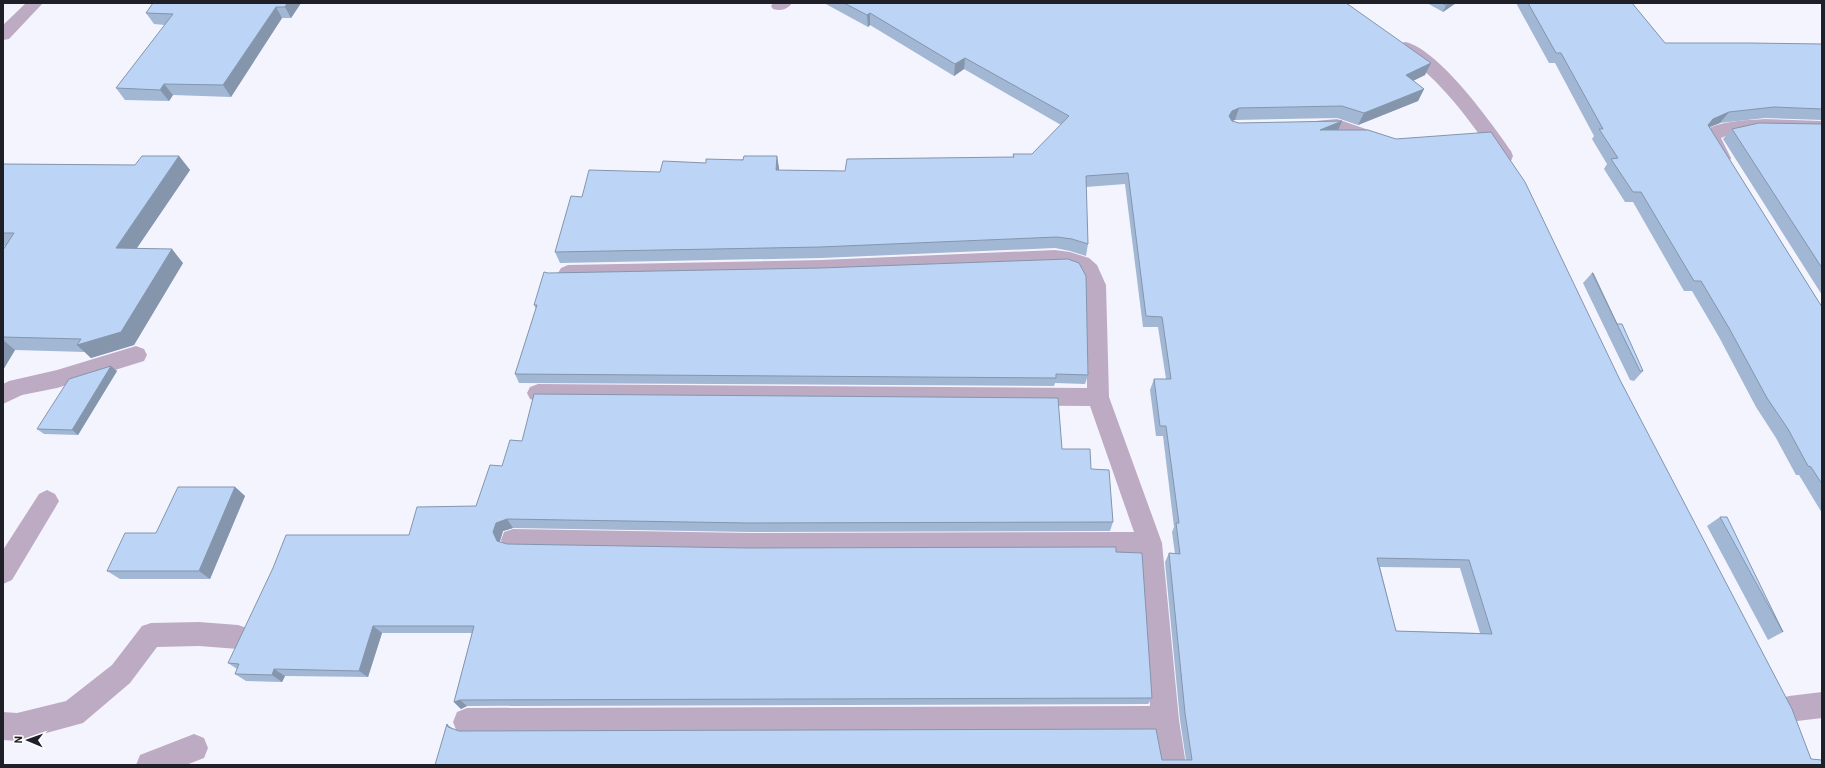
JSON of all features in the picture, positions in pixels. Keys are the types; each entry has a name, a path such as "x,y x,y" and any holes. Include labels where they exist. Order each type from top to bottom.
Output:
{"street":[{"path":"3,34 35,3"},
{"path":"1392,37 1416,54 1458,94 1490,135 1515,172"},
{"path":"1298,126 1338,125 1390,143 1397,143"},
{"path":"1734,175 1710,136 1720,131 1750,126 1822,127"},
{"path":"1467,137 1490,135"},
{"path":"552,273 821,268 1054,258 1083,262 1092,273 1096,285 1098,397 1150,543 1165,720 1172,765"},
{"path":"3,394 17,387 57,379 136,355"},
{"path":"538,393 1098,397"},
{"path":"3,572 47,501"},
{"path":"513,540 750,544 1150,543"},
{"path":"3,726 17,727 73,713 121,674 150,635 200,634 238,637"},
{"path":"1789,711 1822,705"},
{"path":"467,722 1165,720"},
{"path":"150,765 194,748"}],"building":[{"path":"153,3 287,3 285,7 276,7 223,85 164,84 160,90 116,88 173,14 146,13"},
{"path":"844,3 1346,3 1431,63 1406,75 1424,89 1364,113 1342,106 1239,108 1232,111 1229,116 1232,121 1239,123 1342,121 1320,130 1368,130 1396,139 1491,132 1525,182 1620,380 1792,709 1811,759 1822,760 1822,765 435,765 447,724 448,727 459,731 1156,729 1162,760 1192,760 1185,713 1169,553 1180,554 1176,523 1179,523 1166,426 1160,426 1154,379 1171,379 1162,317 1146,316 1128,173 1086,176 1088,244 1072,239 1057,237 820,247 555,252 571,196 582,197 589,170 660,172 663,161 706,163 706,159 743,160 744,156 777,156 776,170 845,171 847,159 1014,157 1013,154 1032,154 1069,116 965,58 955,64 870,13 867,15","holes":["1377,558 1469,560 1492,634 1396,631"]},
{"path":"1528,3 1632,3 1665,43 1822,44 1822,109 1774,107 1729,112 1713,119 1708,125 1822,307 1822,484 1811,467 1808,466 1788,429 1767,398 1729,328 1701,281 1694,281 1641,192 1633,192 1611,159 1618,158 1599,129 1603,129 1561,53 1556,53"},
{"path":"1759,123 1822,124 1822,268 1732,129"},
{"path":"142,156 179,156 116,248 172,249 121,332 77,345 81,339 3,337 3,250 14,233 3,233 3,164 135,165"},
{"path":"1068,259 1079,263 1086,276 1088,375 1056,374 1056,378 515,374 537,305 534,305 544,272 820,268"},
{"path":"1592,273 1617,324 1622,324 1643,371 1640,371"},
{"path":"111,366 72,430 37,429 69,379"},
{"path":"534,394 1058,398 1062,449 1090,449 1091,469 1109,470 1113,522 748,523 507,519 496,523 493,532 497,541 507,544 747,548 1116,547 1116,552 1142,553 1152,698 460,700 454,702 474,626 373,626 359,671 274,669 272,675 235,674 239,664 228,663 273,568 286,535 409,535 417,507 476,506 490,465 502,466 510,440 522,441"},
{"path":"178,487 235,487 199,571 107,571 125,533 156,533"},
{"path":"1720,517 1727,517 1783,632"}]}
